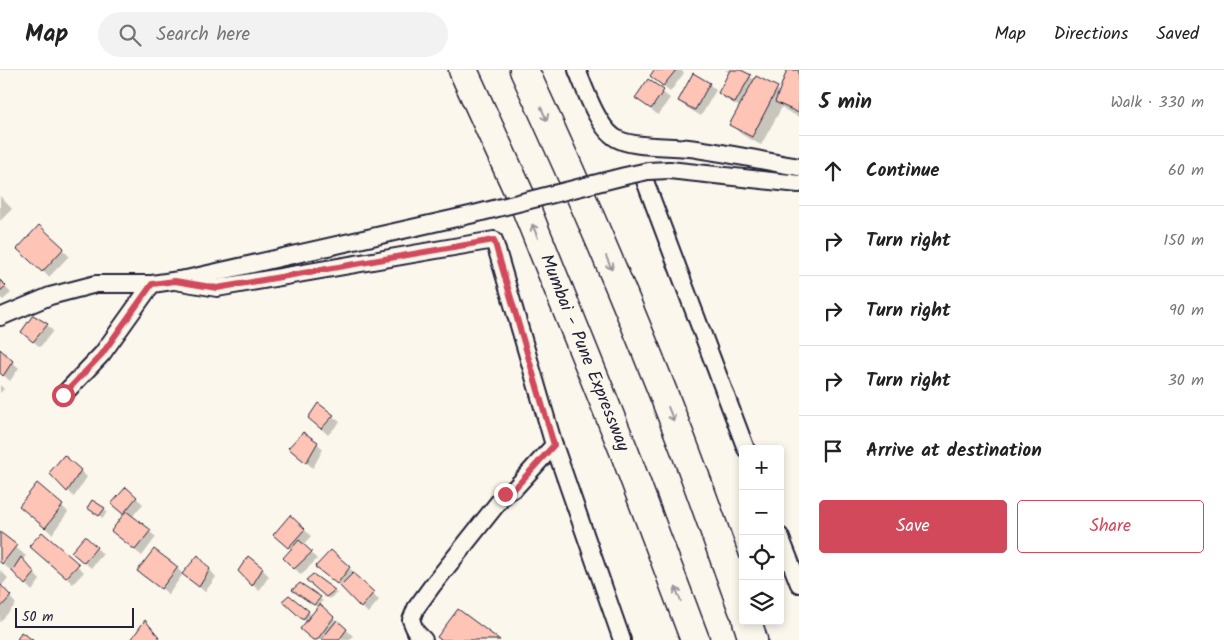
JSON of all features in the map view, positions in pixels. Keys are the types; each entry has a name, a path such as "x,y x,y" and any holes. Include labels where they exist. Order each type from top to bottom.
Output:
{"highway":[{"name":"Mumbai - Pune Expressway","path":"463,70 525,206 624,451 694,640"},
{"path":"524,70 569,168 636,327 681,440 739,599"},
{"path":"747,625 753,640"}],"street":[{"path":"577,70 596,114 612,136 619,140 631,144 695,148 799,167"},
{"path":"0,317 50,296 96,284 152,284 175,281 474,214 642,173 670,170 799,184"},
{"path":"642,173 744,445"},
{"path":"175,281 217,288 494,240 554,445 622,640"},
{"path":"63,395 102,354 152,284"},
{"path":"424,640 416,632 411,620 416,608 505,494 515,488 554,445"},
{"path":"784,546 799,584"}],"building":[{"path":"654,70 676,70 663,86 650,76"},
{"path":"730,70 741,70 751,75 735,103 718,93"},
{"path":"787,70 799,70 799,113 775,102"},
{"path":"693,73 710,83 695,110 678,101"},
{"path":"756,76 778,87 752,137 729,125"},
{"path":"648,79 664,90 651,109 635,98"},
{"path":"39,225 64,248 42,272 17,249"},
{"path":"0,280 6,286 0,291"},
{"path":"33,315 48,324 33,342 21,332"},
{"path":"0,349 13,361 3,376 0,373"},
{"path":"318,403 334,415 321,429 308,418"},
{"path":"303,432 318,442 306,463 288,448"},
{"path":"64,455 81,470 67,492 49,473"},
{"path":"37,483 63,505 45,528 19,506"},
{"path":"126,487 137,497 123,514 111,504"},
{"path":"92,500 105,508 99,516 87,508"},
{"path":"126,511 151,530 135,550 111,531"},
{"path":"290,515 305,529 288,548 273,535"},
{"path":"0,532 17,545 2,564 0,562"},
{"path":"42,532 79,564 66,578 29,546"},
{"path":"85,536 97,547 84,563 71,552"},
{"path":"299,540 312,552 294,569 283,558"},
{"path":"154,549 178,567 161,589 137,571"},
{"path":"331,550 350,567 337,584 315,567"},
{"path":"198,555 210,569 199,587 182,574"},
{"path":"248,556 263,568 252,586 238,571"},
{"path":"21,557 35,573 25,585 12,571"},
{"path":"353,573 374,592 361,608 340,586"},
{"path":"313,574 335,590 326,597 306,580"},
{"path":"300,583 321,597 314,605 292,590"},
{"path":"0,584 11,596 0,608"},
{"path":"289,595 309,611 303,620 282,601"},
{"path":"320,604 334,617 317,640 313,640 300,629"},
{"path":"458,609 500,640 441,640 437,637"},
{"path":"145,620 159,637 157,640 131,640"},
{"path":"337,620 347,629 339,640 321,640"},
{"path":"21,632 33,640 17,640"}],"route":[{"path":"63,395 102,354 152,284 175,281 217,288 494,240 554,445 515,488 505,494"}]}
